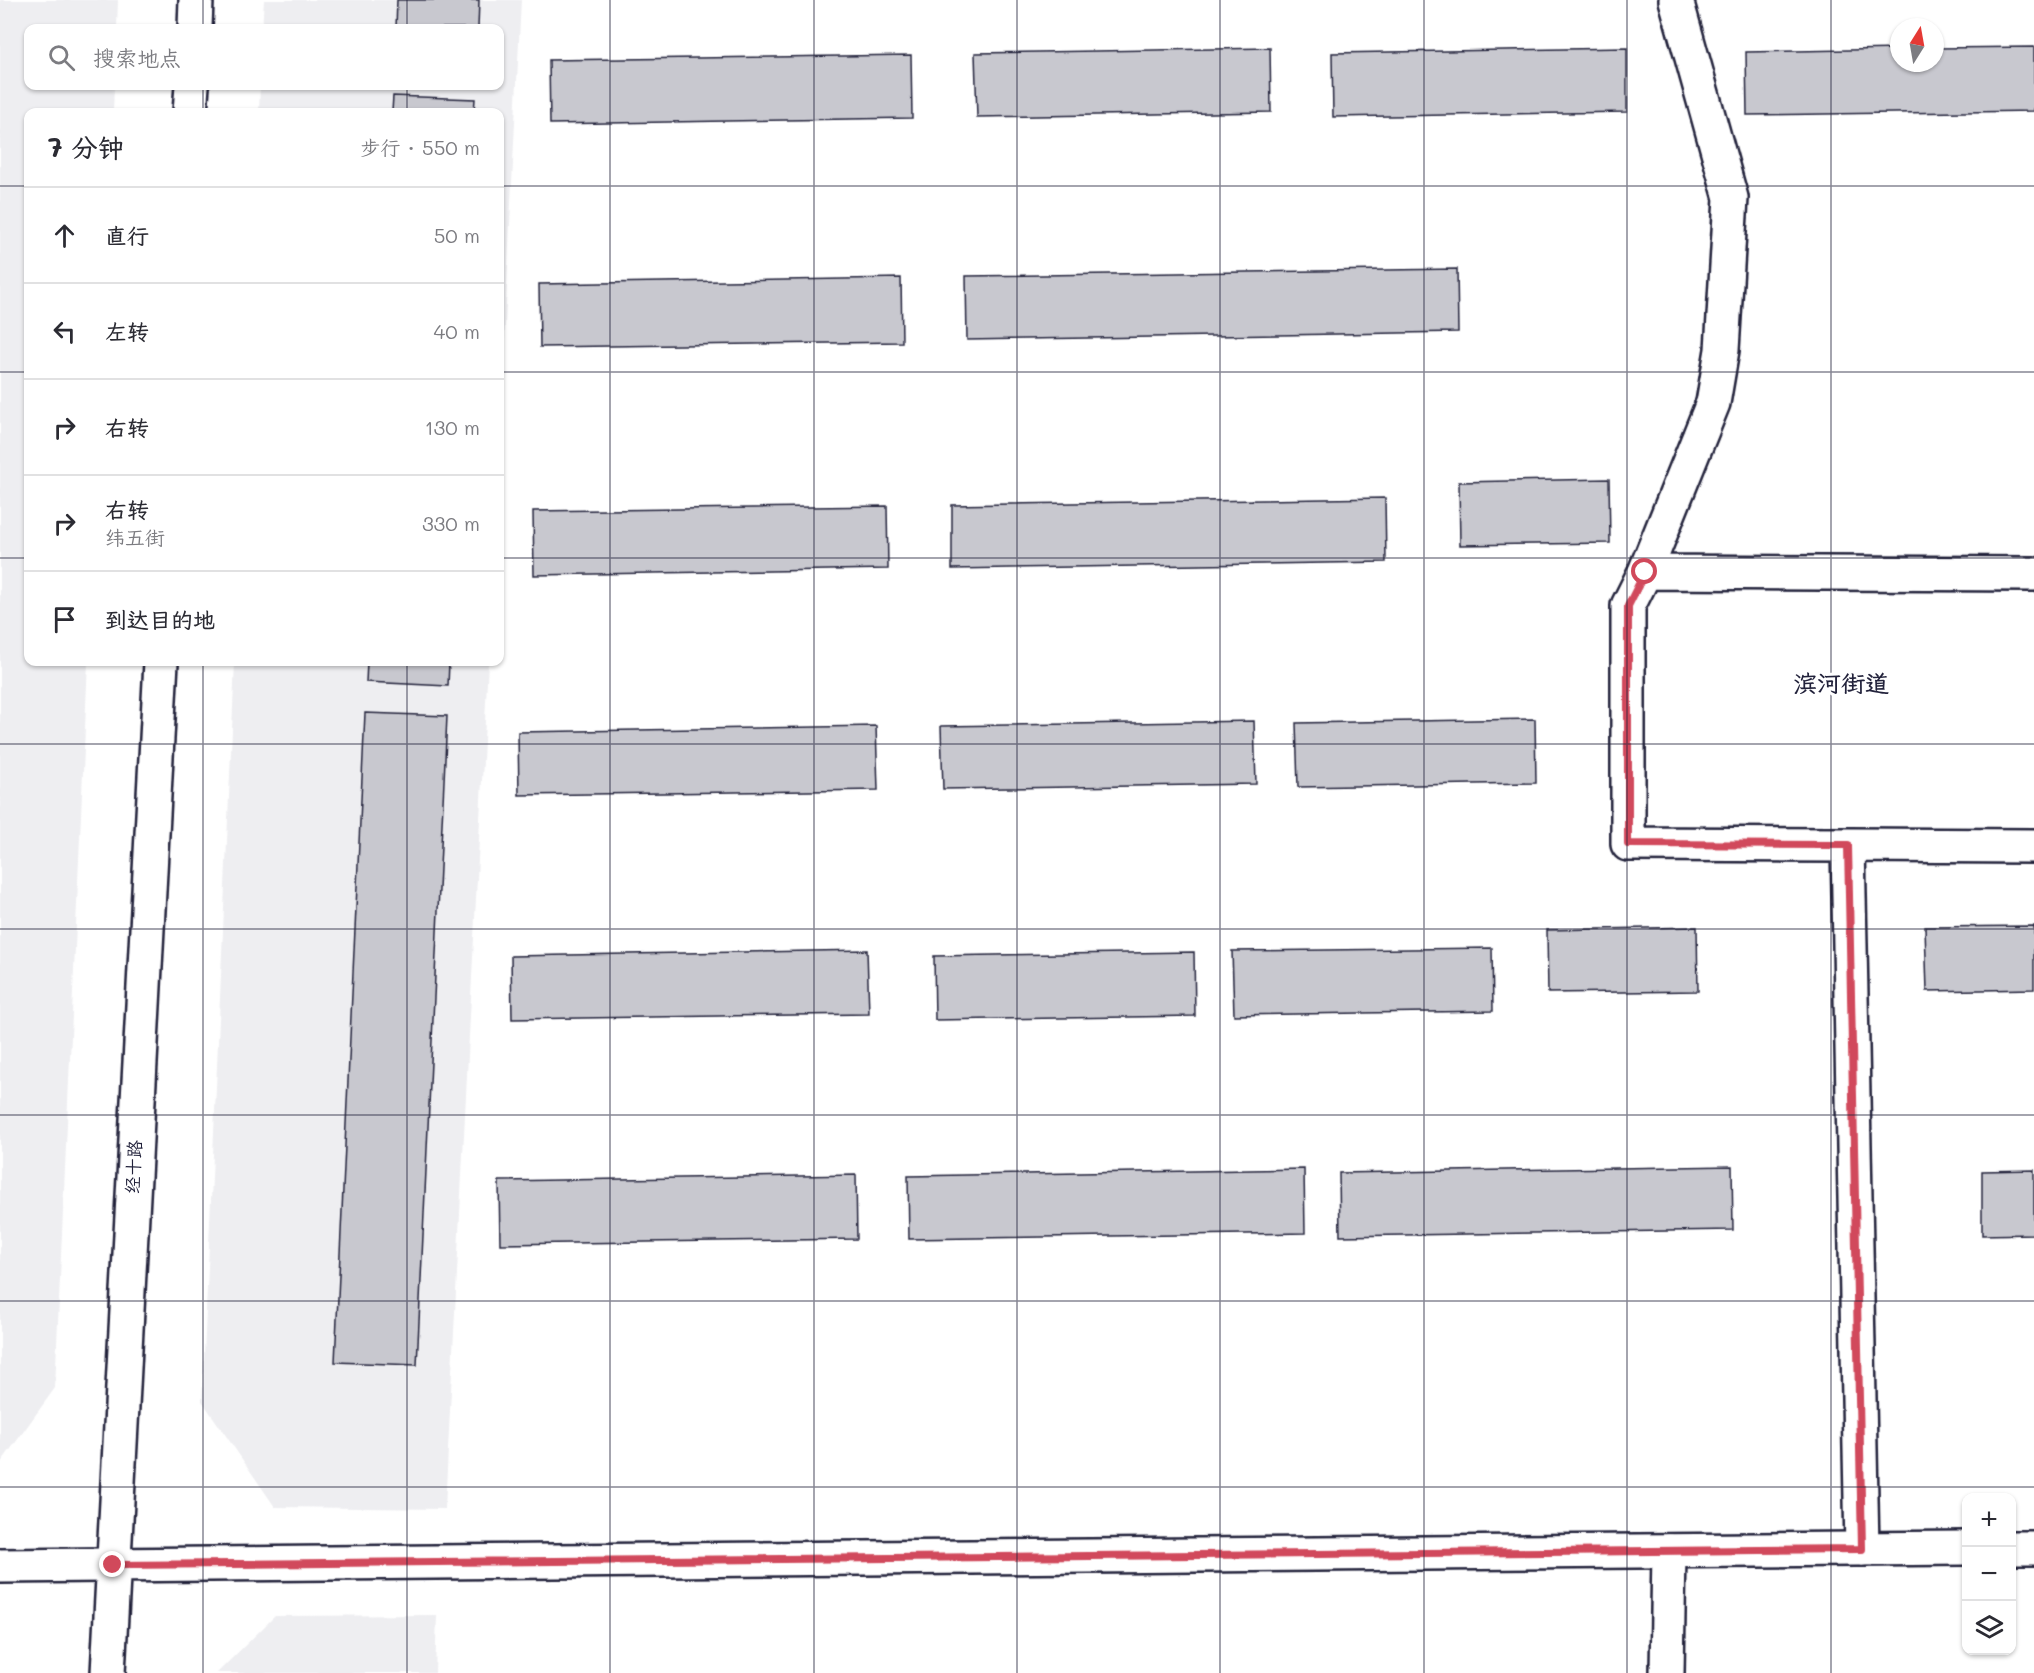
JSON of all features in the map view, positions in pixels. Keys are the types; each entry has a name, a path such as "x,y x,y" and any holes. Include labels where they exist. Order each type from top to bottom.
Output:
{"street":[{"path":"195,24 196,0"},
{"path":"1676,0 1731,198 1722,350 1713,403 1645,572 1628,606 1628,844 2034,846"},
{"path":"190,108 192,90"},
{"path":"1645,572 2034,574"},
{"name":"经十路","path":"108,1673 161,666"},
{"path":"1848,845 1862,1549"},
{"path":"0,1566 1962,1548"},
{"path":"2016,1548 2034,1548"},
{"path":"1667,1673 1669,1551"}],"shaded area":[{"path":"0,0 118,0 117,24 24,24 24,90 114,90 113,108 24,108 24,666 88,666 55,1388 0,1464"},
{"path":"264,0 521,0 504,346 504,108 259,108 260,90 504,90 504,24 262,24"},
{"path":"235,666 488,666 445,1509 275,1507 202,1401"},
{"path":"437,1615 435,1673 217,1673 275,1616"}],"building":[{"path":"397,0 479,0 478,24 396,24"},
{"path":"2034,47 2034,111 1747,115 1746,52 1890,49 1890,72 1944,72 1944,48"},
{"path":"1270,48 1271,112 977,117 975,53"},
{"path":"1627,48 1627,112 1333,117 1332,53"},
{"path":"911,55 912,118 550,124 549,60"},
{"path":"393,96 475,99 474,108 392,108"},
{"path":"1457,269 1458,332 967,340 966,276"},
{"path":"901,278 902,342 540,347 539,284"},
{"path":"1609,479 1610,543 1460,545 1459,482"},
{"path":"1385,498 1386,562 952,569 952,505"},
{"path":"887,506 888,569 534,575 533,511"},
{"path":"367,666 449,666 448,686 366,682"},
{"path":"365,713 447,716 417,1365 335,1362"},
{"path":"1535,719 1536,783 1298,787 1296,723"},
{"path":"1254,721 1256,784 943,789 941,726"},
{"path":"876,726 878,790 519,795 518,732"},
{"path":"2034,926 2034,989 1927,991 1925,927"},
{"path":"1697,927 1698,991 1548,993 1547,930"},
{"path":"1492,948 1493,1011 1234,1015 1232,951"},
{"path":"867,950 869,1014 512,1019 511,956"},
{"path":"1194,952 1195,1016 935,1020 934,956"},
{"path":"1732,1166 1733,1230 1340,1236 1339,1173"},
{"path":"1304,1169 1305,1233 909,1239 908,1176"},
{"path":"2034,1170 2034,1234 1982,1235 1982,1171"},
{"path":"856,1175 857,1239 500,1244 499,1181"}],"district":[{"name":"滨河街道","path":"1841,684"}],"route":[{"path":"113,1565 1862,1549 1848,845 1628,844 1628,606 1645,572"}]}
